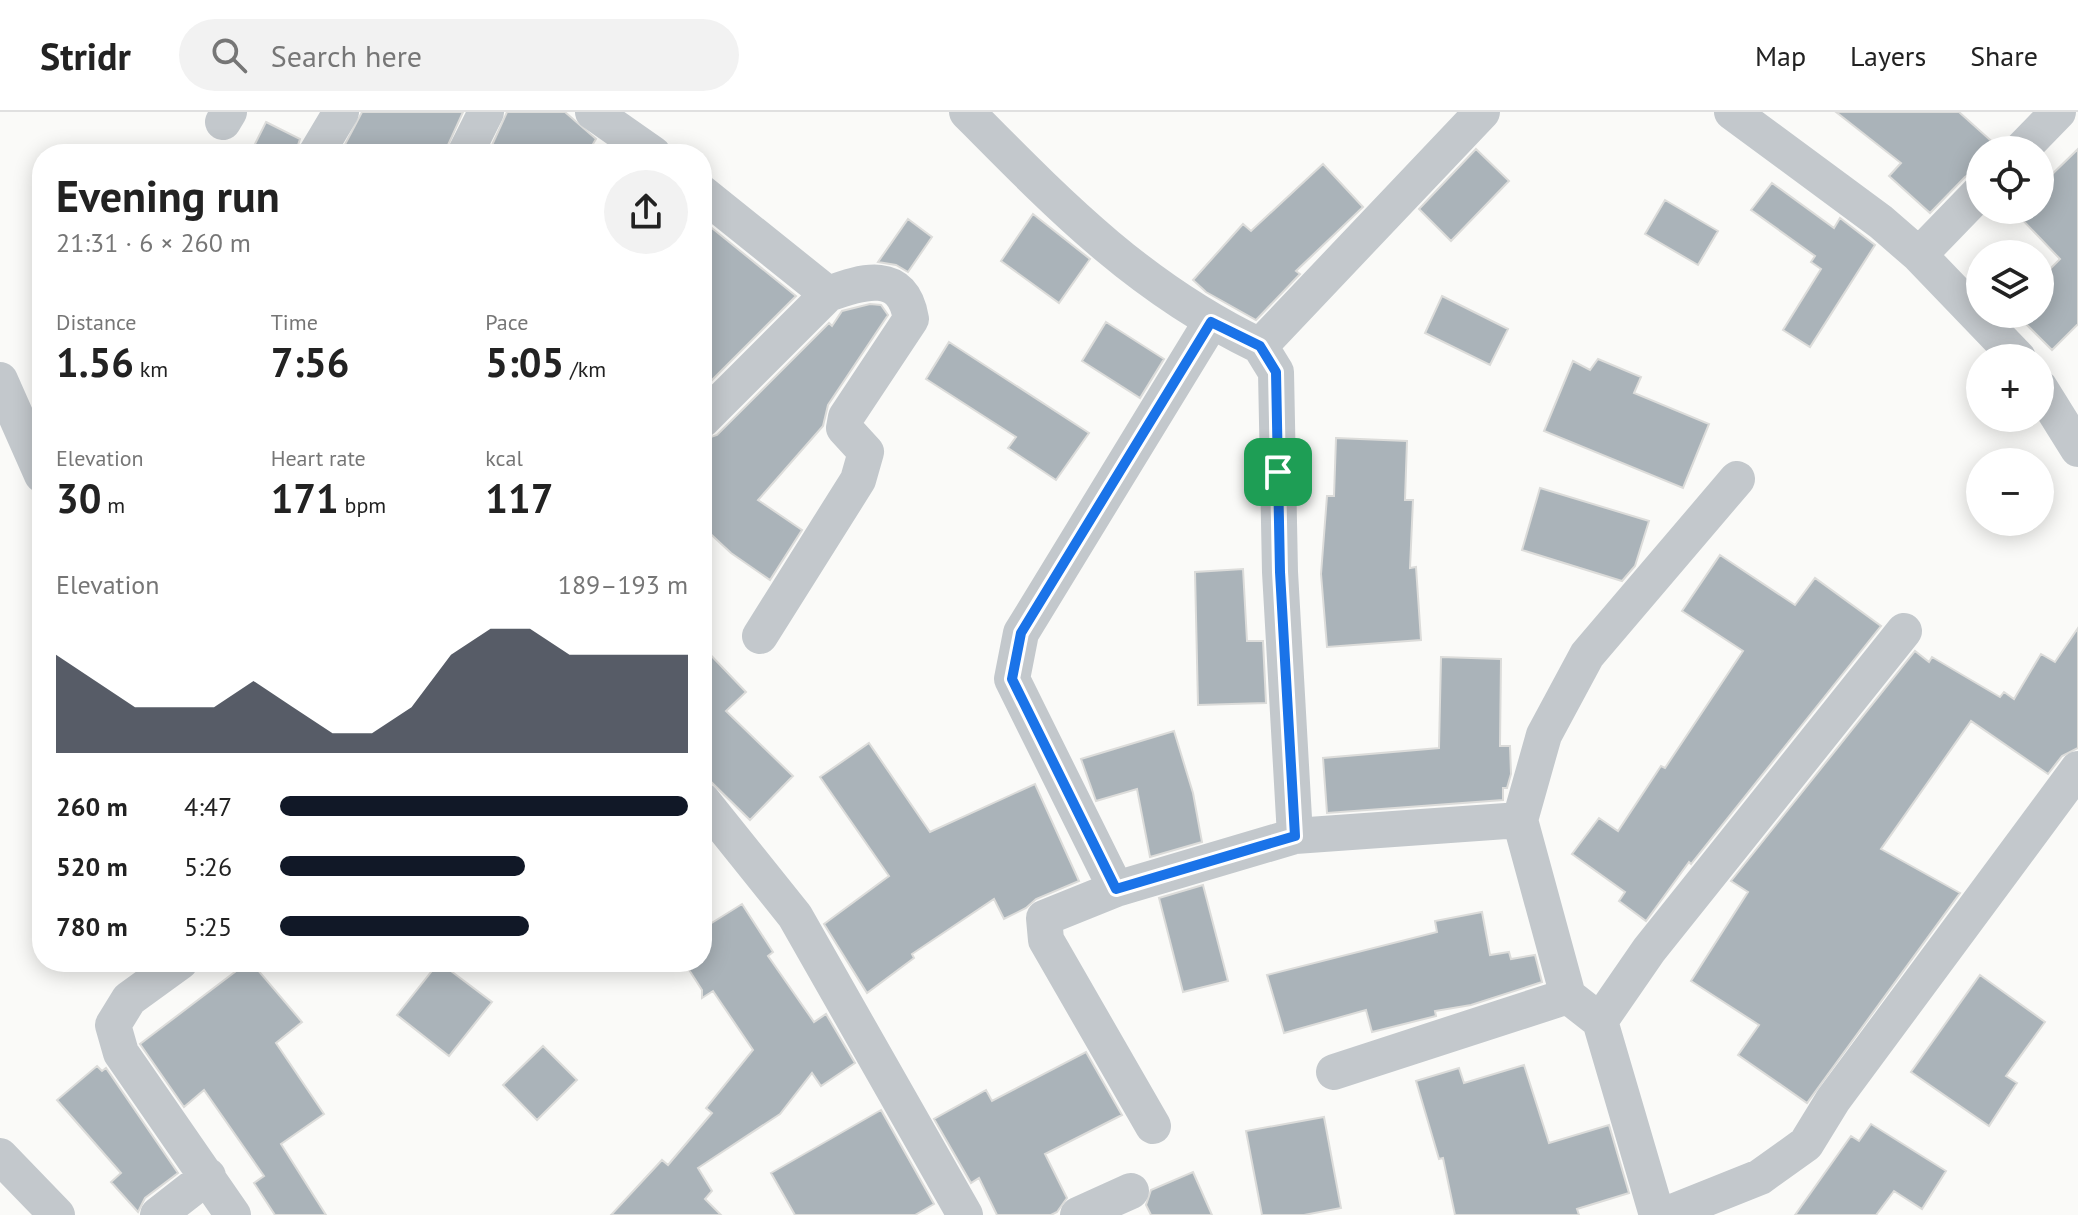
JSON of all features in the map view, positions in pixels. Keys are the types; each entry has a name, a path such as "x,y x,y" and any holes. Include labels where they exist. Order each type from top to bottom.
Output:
{"street":[{"path":"322,144 341,112"},
{"path":"470,144 486,112"},
{"path":"967,112 1067,212 1154,285 1211,322 1260,346 1276,372 1280,572 1295,836"},
{"path":"1260,346 1482,112"},
{"path":"1732,112 1881,222 1919,255 2005,344"},
{"path":"2035,136 2058,112"},
{"path":"602,131 631,144"},
{"path":"712,201 828,294"},
{"path":"1919,255 1966,206"},
{"path":"712,410 828,294 864,281 886,284 902,293 909,303 911,319 846,417 844,428 866,452 858,480 760,636"},
{"path":"1116,889 1012,679 1021,633 1211,322"},
{"path":"0,380 32,452"},
{"path":"2054,410 2078,449"},
{"path":"1657,1215 1600,1021 1568,996 1520,820 1544,735 1587,655 1737,479"},
{"path":"1600,1021 1649,950 1904,631"},
{"path":"1665,1215 1760,1177 1806,1144 1842,1087 2078,769"},
{"path":"712,812 795,916 965,1215"},
{"path":"1153,1126 1046,940 1044,918 1116,889 1295,836 1520,820"},
{"path":"166,972 129,999 113,1025 121,1053 233,1215"},
{"path":"1334,1072 1568,996"},
{"path":"0,1156 57,1215"},
{"path":"158,1215 208,1176"},
{"path":"1078,1215 1131,1191"}],"building":[{"path":"362,112 463,112 449,144 345,144"},
{"path":"507,112 565,112 596,139 593,144 493,144"},
{"path":"1836,112 1959,112 1986,136 1966,136 1966,176 1930,213 1889,176 1901,163"},
{"path":"266,122 300,139 298,144 255,144"},
{"path":"1476,149 1509,181 1451,241 1419,209"},
{"path":"2078,149 2078,324 2054,348 2054,344 2046,344 2030,328 2054,328 2054,265 2060,259 2054,253 2054,240 2042,240 2026,224 2054,224 2054,172"},
{"path":"1323,164 1363,207 1296,271 1300,274 1256,320 1206,292 1193,280 1243,224 1251,231"},
{"path":"1772,183 1834,228 1840,218 1875,245 1810,347 1783,330 1821,269 1811,262 1815,256 1751,210"},
{"path":"1665,200 1718,231 1698,265 1645,234"},
{"path":"1033,214 1090,259 1059,303 1001,261"},
{"path":"908,219 932,237 908,272 896,265 878,262"},
{"path":"712,228 796,296 712,380"},
{"path":"1442,296 1508,329 1490,365 1425,333"},
{"path":"870,304 881,305 888,315 828,405 823,426 758,500 802,530 770,580 731,553 712,535 712,437 829,323 832,326 842,311"},
{"path":"1106,322 1164,359 1140,398 1082,361"},
{"path":"949,342 1089,433 1056,480 1008,448 1016,437 926,379"},
{"path":"1598,359 1641,377 1634,393 1709,424 1683,488 1544,431 1573,361 1590,370"},
{"path":"1336,438 1407,441 1405,500 1413,500 1410,568 1416,567 1421,640 1327,647 1321,574 1327,496 1334,496"},
{"path":"1540,488 1649,521 1635,566 1622,581 1522,550"},
{"path":"1720,555 1795,605 1815,578 1881,626 1691,864 1689,862 1646,921 1619,901 1625,892 1572,854 1599,818 1618,831 1661,766 1665,768 1743,651 1682,611"},
{"path":"1243,569 1247,641 1263,641 1266,703 1198,705 1195,572"},
{"path":"2078,628 2078,748 2062,756 2048,774 1971,721 1881,849 1960,893 1807,1103 1738,1055 1759,1025 1691,981 1748,892 1731,881 1915,651 1929,662 1932,657 2000,697 2004,692 2014,699 2041,654 2055,662"},
{"path":"712,656 746,692 726,711 793,776 750,820 712,783"},
{"path":"1441,657 1501,659 1500,746 1510,746 1511,774 1507,788 1503,788 1503,800 1327,813 1323,758 1439,748"},
{"path":"1174,731 1193,793 1202,842 1150,857 1137,789 1096,801 1081,759"},
{"path":"869,743 930,832 1035,784 1079,881 1036,899 1004,919 994,899 912,954 914,958 867,993 824,924 889,876 820,777"},
{"path":"1203,885 1228,981 1183,992 1159,898"},
{"path":"742,904 773,952 768,956 814,1022 826,1014 855,1063 821,1086 812,1073 780,1114 698,1168 712,1191 705,1199 721,1215 611,1215 662,1160 668,1165 712,1113 706,1108 753,1050 713,991 702,998 702,990 690,972 712,972 712,923"},
{"path":"1482,912 1490,955 1509,952 1511,959 1535,955 1542,982 1471,1005 1435,1011 1436,1016 1372,1032 1366,1010 1284,1033 1267,975 1437,932 1435,921"},
{"path":"235,972 260,972 302,1022 276,1043 324,1114 281,1144 326,1215 275,1215 254,1183 264,1176 204,1090 184,1107 140,1044"},
{"path":"431,972 452,972 492,1002 449,1056 397,1015"},
{"path":"1980,975 2045,1022 2006,1076 2017,1083 1989,1126 1911,1072"},
{"path":"543,1046 577,1080 537,1120 503,1085"},
{"path":"1086,1052 1122,1115 1045,1154 1067,1198 1057,1212 1051,1215 997,1215 979,1178 971,1183 934,1119 986,1090 992,1101"},
{"path":"1524,1065 1549,1143 1609,1125 1629,1193 1577,1209 1579,1215 1455,1215 1443,1158 1439,1159 1416,1081 1459,1068 1464,1083"},
{"path":"97,1066 102,1071 106,1068 178,1173 145,1198 138,1212 111,1182 121,1173 57,1100"},
{"path":"881,1110 934,1204 915,1215 795,1215 771,1173"},
{"path":"1324,1117 1341,1208 1304,1215 1262,1215 1246,1131"},
{"path":"1871,1124 1946,1171 1922,1209 1894,1191 1876,1215 1795,1215 1851,1136 1859,1141"},
{"path":"1193,1172 1212,1215 1151,1215 1146,1205 1151,1190"}],"route":[{"path":"1211,322 1260,346 1276,372 1278,472 1280,572 1295,836 1116,889 1012,679 1021,633 1211,322"}]}
